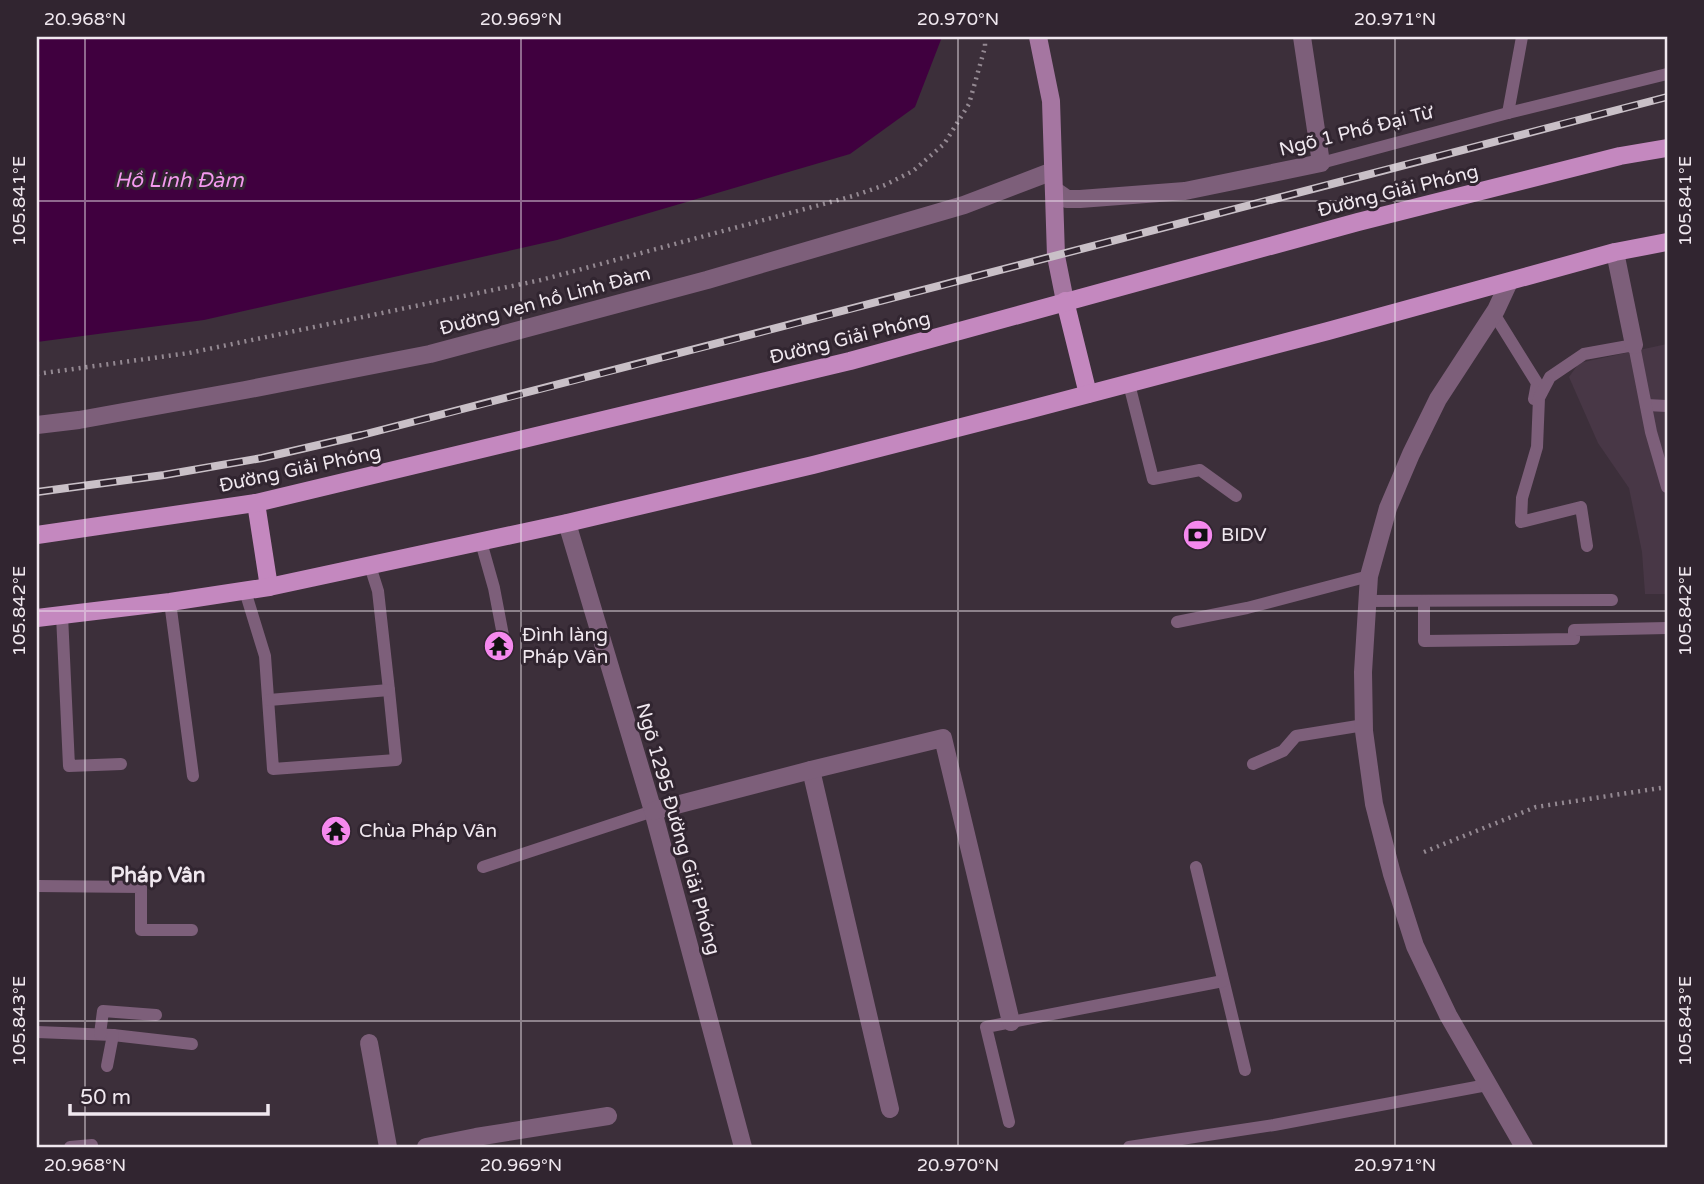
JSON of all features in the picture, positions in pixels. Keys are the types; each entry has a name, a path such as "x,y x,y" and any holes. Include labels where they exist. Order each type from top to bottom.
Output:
{"main road":[{"path":"1038,37 1051,101 1056,256 1088,394"},
{"name":"Đường Giải Phóng","path":"37,535 256,503 850,361 1358,222 1620,156 1667,148"},
{"path":"37,618 268,587 567,523 813,465 1129,384 1615,252 1667,242"},
{"path":"256,503 268,587"}],"street":[{"path":"1302,37 1321,163"},
{"name":"Ngõ 1 Phố Đại Từ","path":"1054,190 1067,199 1080,200 1185,191 1321,163"},
{"name":"Đường ven hồ Linh Đàm","path":"37,425 231,393 430,354 707,280 964,205 1053,171"},
{"path":"1615,252 1634,345"},
{"path":"1508,282 1496,310 1438,399 1388,508 1369,576 1363,672 1364,725 1374,804 1392,874 1415,946 1448,1015 1524,1147"},
{"name":"Ngõ 1295 Đường Giải Phóng","path":"567,523 653,811 743,1147"},
{"path":"653,811 943,738 1011,1022"},
{"path":"811,770 890,1109"},
{"path":"369,1043 388,1147"},
{"path":"426,1147 476,1136 608,1116"}],"lane":[{"path":"1508,113 1522,37"},
{"name":"Ngõ 1 Phố Đại Từ","path":"1321,163 1667,74"},
{"path":"1496,310 1496,317 1537,383 1531,413"},
{"path":"1587,546 1581,508 1521,522 1522,498 1537,447 1539,398 1550,377 1584,354 1634,345 1651,432 1667,486"},
{"path":"1129,384 1153,479 1200,470 1236,496"},
{"path":"1647,405 1667,406"},
{"path":"481,542 494,588 506,650"},
{"path":"245,591 265,656 273,769 396,760 378,591 370,566"},
{"path":"1177,622 1247,608 1369,576"},
{"path":"1367,601 1612,600"},
{"path":"1424,601 1424,641 1574,639 1574,630 1667,628"},
{"path":"170,602 193,776"},
{"path":"62,615 69,766 121,764"},
{"path":"268,700 390,690"},
{"path":"1253,764 1283,751 1296,736 1364,725"},
{"path":"483,867 653,811"},
{"path":"1196,867 1245,1070"},
{"path":"37,886 141,887 141,930 192,930"},
{"path":"1009,1122 986,1027 1223,981"},
{"path":"107,1066 103,1011 156,1015"},
{"path":"37,1032 106,1035 192,1044"},
{"path":"1129,1147 1211,1141 1274,1125 1487,1085"},
{"path":"70,1147 92,1145"}],"path":[{"path":"37,374 190,353 541,280 885,185 913,171 944,144 969,104 985,47 985,37"},
{"path":"1424,852 1536,807 1667,787"}],"shaded area":[{"path":"1667,344 1667,594 1645,594 1642,552 1629,488 1598,443 1569,377 1579,363"}],"water":[{"name":"Hồ Linh Đàm","path":"37,37 942,37 915,107 850,154 557,240 204,320 37,342"}],"railway":[{"path":"37,492 164,475 262,458 362,435 1667,97"}],"place":[{"name":"BIDV","path":"1198,535"},
{"name":"Đình làng Pháp Vân","path":"499,646"},
{"name":"Chùa Pháp Vân","path":"336,831"}],"district":[{"name":"Pháp Vân","path":"158,875"}]}
